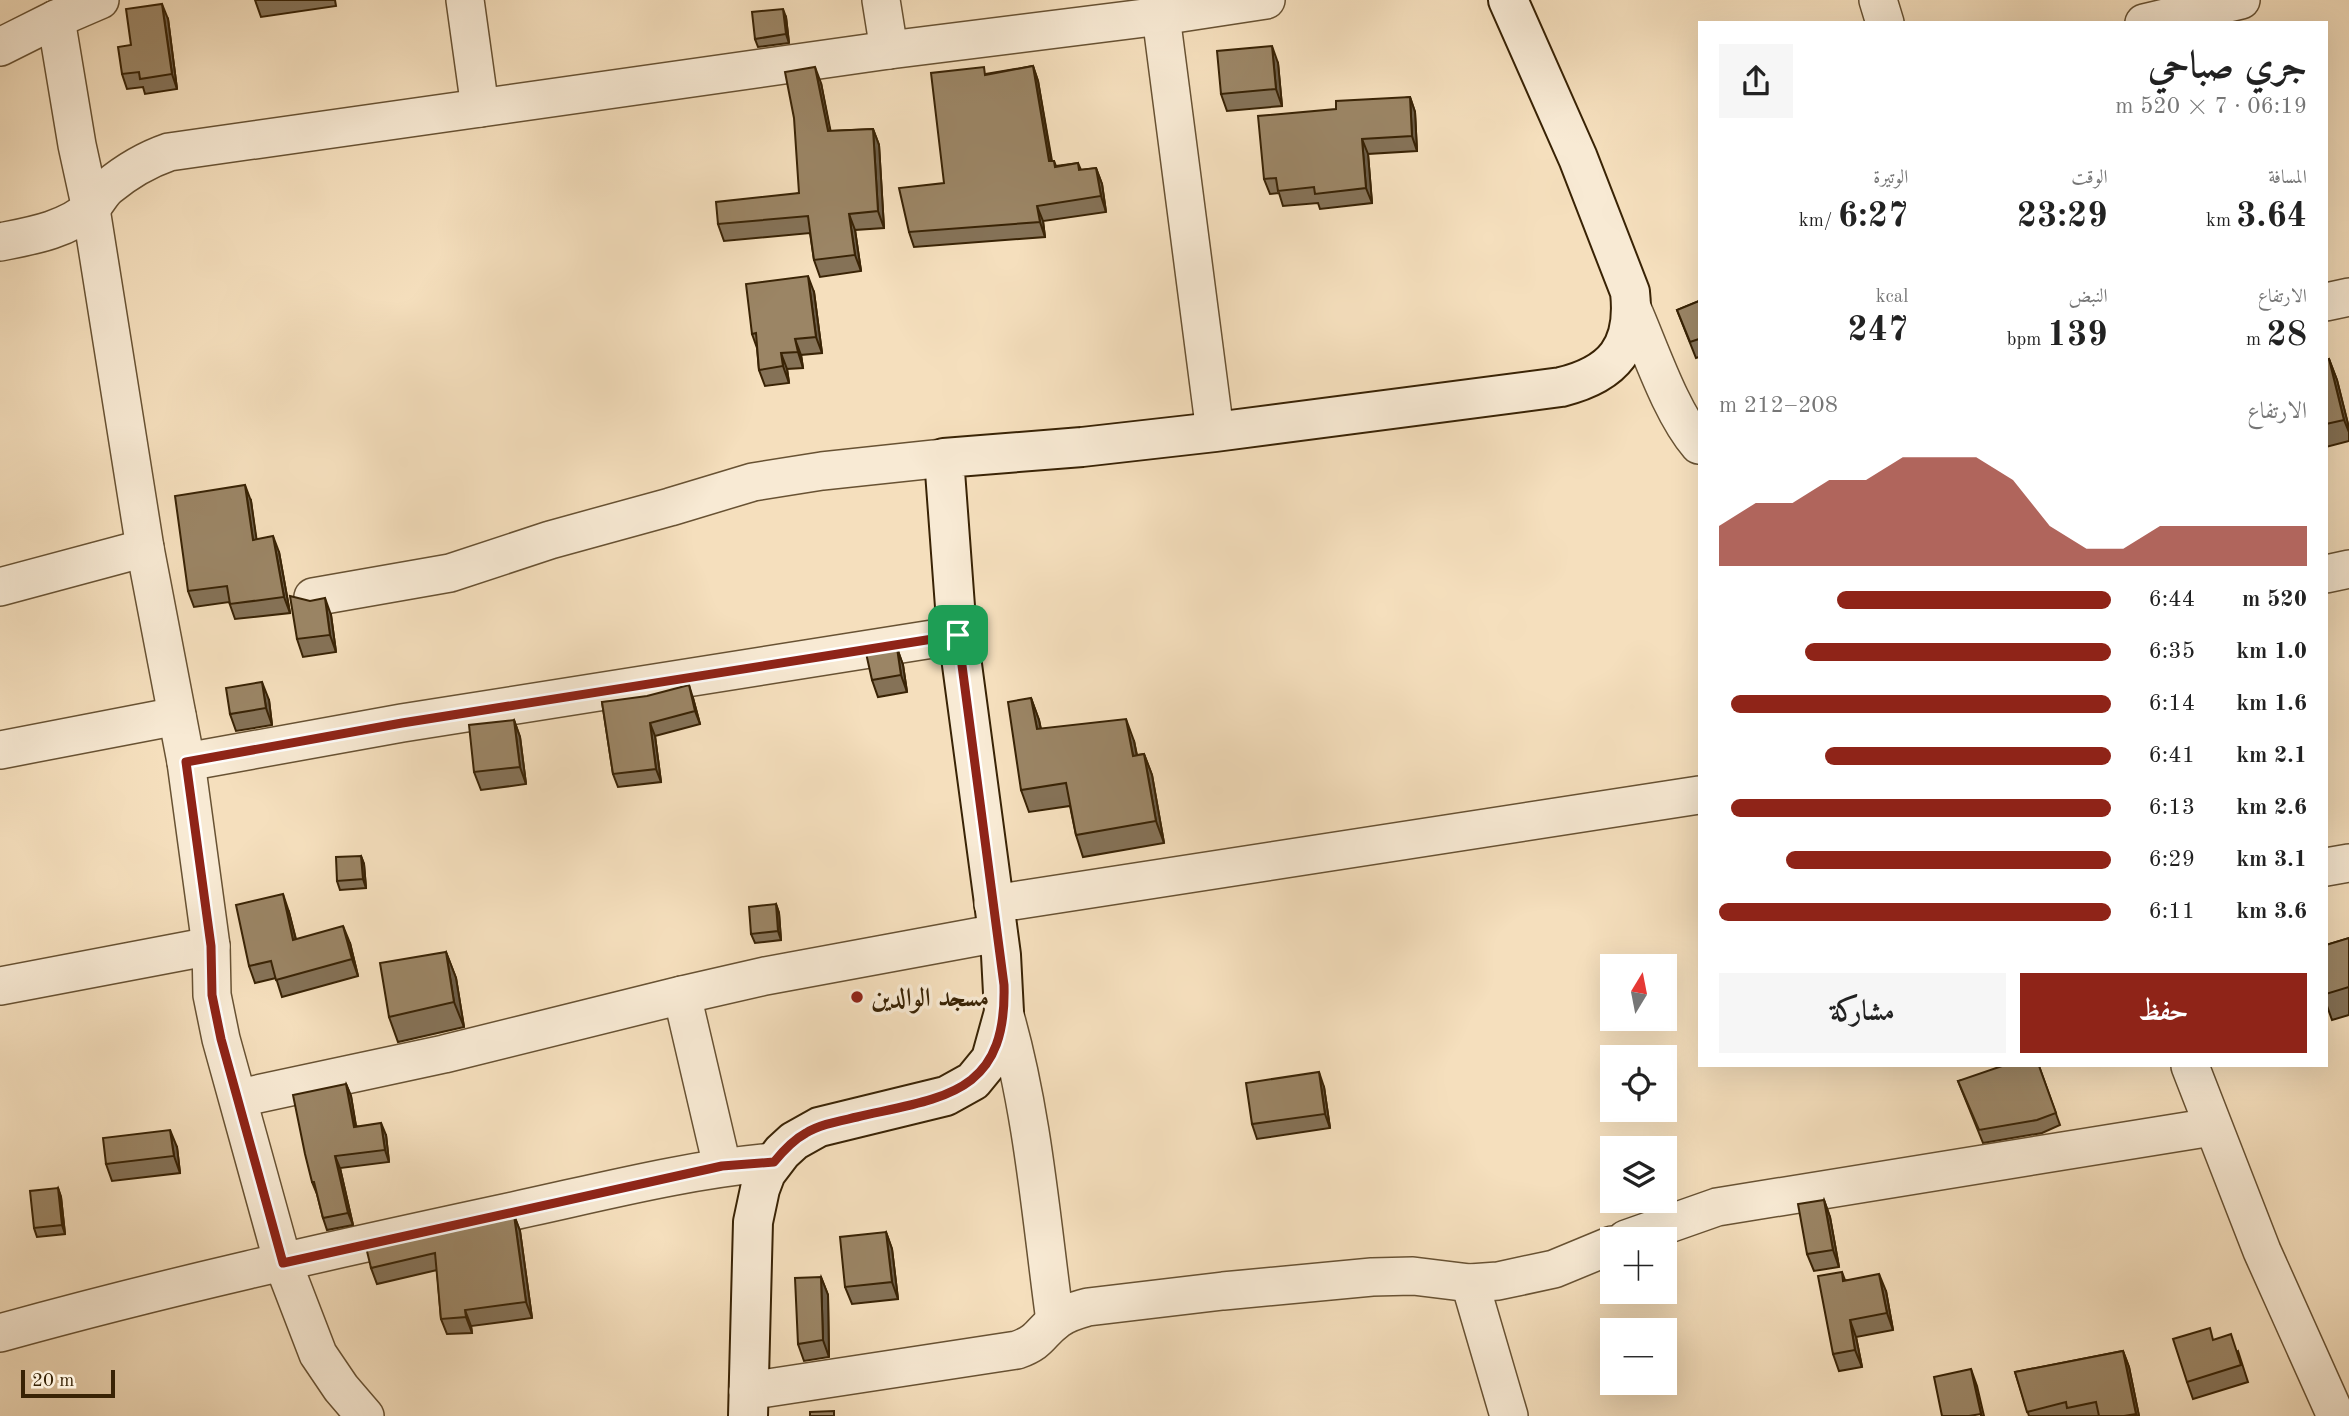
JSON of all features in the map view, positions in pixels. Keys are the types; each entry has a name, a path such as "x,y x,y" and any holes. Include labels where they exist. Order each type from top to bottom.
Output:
{"street":[{"path":"0,47 100,0"},
{"path":"465,0 480,108"},
{"path":"881,0 889,50"},
{"path":"0,242 38,234 69,223 90,209 106,189 126,174 146,160 169,152 889,50 1266,0"},
{"path":"1508,0 1584,171 1625,275 1632,308 1674,406 1698,444"},
{"path":"1878,0 1884,21"},
{"path":"2152,21 2241,0"},
{"path":"1161,16 1215,432"},
{"path":"56,19 145,548 186,762 211,946 212,995 221,1039 283,1263 318,1354 341,1388 365,1416"},
{"path":"2328,301 2349,296"},
{"path":"313,597 450,573 550,540 753,482 822,471 1215,432 1575,384 1604,368 1625,346 1632,308"},
{"path":"944,458 949,552 1004,985 1004,1012 1026,1111 1055,1321"},
{"path":"0,587 145,548"},
{"path":"2328,574 2349,569"},
{"path":"186,762 402,723 958,635"},
{"path":"0,750 177,716"},
{"path":"239,1098 444,1054 996,919 1698,795"},
{"path":"2328,867 2349,863"},
{"path":"0,986 211,946"},
{"path":"682,995 722,1166"},
{"path":"1004,1012 991,1059 973,1081 959,1090 929,1101 818,1127 794,1141 774,1162 760,1189 753,1222 748,1403 1017,1350 1031,1345 1055,1321 1069,1312 1088,1307 1223,1291 1413,1276 1470,1283 1498,1282 1526,1277 1600,1251"},
{"path":"2190,1067 2262,1251 2336,1416"},
{"path":"1660,1227 1717,1207 2212,1127"},
{"path":"0,1333 199,1281 722,1166 774,1162"},
{"path":"1470,1283 1510,1416"}],"building":[{"path":"162,4 172,74 140,79 139,72 122,74 118,47 131,45 126,9"},
{"path":"783,9 786,34 755,39 752,12"},
{"path":"1272,46 1276,89 1221,94 1217,51"},
{"path":"1033,66 1049,161 1054,161 1055,167 1078,163 1079,170 1096,168 1101,196 1037,206 1040,222 909,232 899,188 944,183 931,73 984,67 985,75"},
{"path":"815,67 828,131 873,129 878,211 849,214 855,255 814,260 808,216 718,224 716,202 799,193 794,118 785,72"},
{"path":"1410,97 1412,136 1362,139 1366,188 1315,194 1314,187 1278,191 1276,178 1264,179 1258,116 1336,109 1336,101"},
{"path":"808,276 816,337 795,339 798,352 781,353 783,366 759,370 756,333 752,334 746,284"},
{"path":"1698,301 1698,339 1690,342 1677,310"},
{"path":"2328,359 2344,420 2328,424"},
{"path":"245,485 253,540 273,536 284,597 230,604 227,586 188,591 175,496"},
{"path":"290,596 310,601 325,598 330,635 297,639"},
{"path":"897,648 901,675 872,680 866,653"},
{"path":"262,682 266,708 230,714 226,688"},
{"path":"689,685 695,711 650,723 656,769 613,774 602,702 647,696"},
{"path":"1031,698 1037,729 1126,719 1133,756 1144,754 1156,821 1076,835 1066,783 1021,790 1008,702"},
{"path":"514,720 520,767 474,772 469,725"},
{"path":"361,856 363,879 337,881 336,857"},
{"path":"283,894 293,940 343,926 352,959 276,980 271,961 249,966 236,905"},
{"path":"776,904 778,931 751,934 749,907"},
{"path":"2349,938 2349,987 2328,993 2328,944"},
{"path":"446,952 454,1002 389,1017 380,963"},
{"path":"1999,1067 2039,1067 2056,1113 2037,1120 1979,1130 1958,1081"},
{"path":"1319,1072 1325,1114 1252,1124 1246,1083"},
{"path":"346,1084 354,1127 381,1123 385,1150 335,1156 348,1213 323,1218 305,1154 293,1095"},
{"path":"170,1130 174,1156 106,1164 103,1138"},
{"path":"58,1188 62,1225 34,1228 30,1191"},
{"path":"1824,1200 1833,1250 1807,1254 1798,1204"},
{"path":"514,1215 526,1302 465,1310 466,1317 441,1319 435,1253 371,1268 366,1247"},
{"path":"886,1232 892,1282 845,1287 840,1237"},
{"path":"1842,1272 1843,1281 1879,1274 1887,1313 1850,1320 1855,1350 1833,1354 1818,1276"},
{"path":"821,1277 823,1340 798,1344 795,1278"},
{"path":"2210,1328 2213,1340 2231,1334 2241,1365 2187,1382 2173,1339"},
{"path":"2123,1351 2136,1414 2099,1416 2096,1402 2067,1408 2066,1402 2027,1412 2015,1372"},
{"path":"1971,1369 1981,1414 1942,1416 1934,1377"},
{"path":"834,1411 834,1416 810,1416 810,1412"}],"place":[{"name":"مسجد الوالدين","path":"857,997"}],"route":[{"path":"958,635 1004,985 1001,1030 991,1059 973,1081 946,1096 818,1127 794,1141 774,1162 722,1166 283,1263 221,1039 212,995 211,946 186,762 402,723 958,635"}]}
